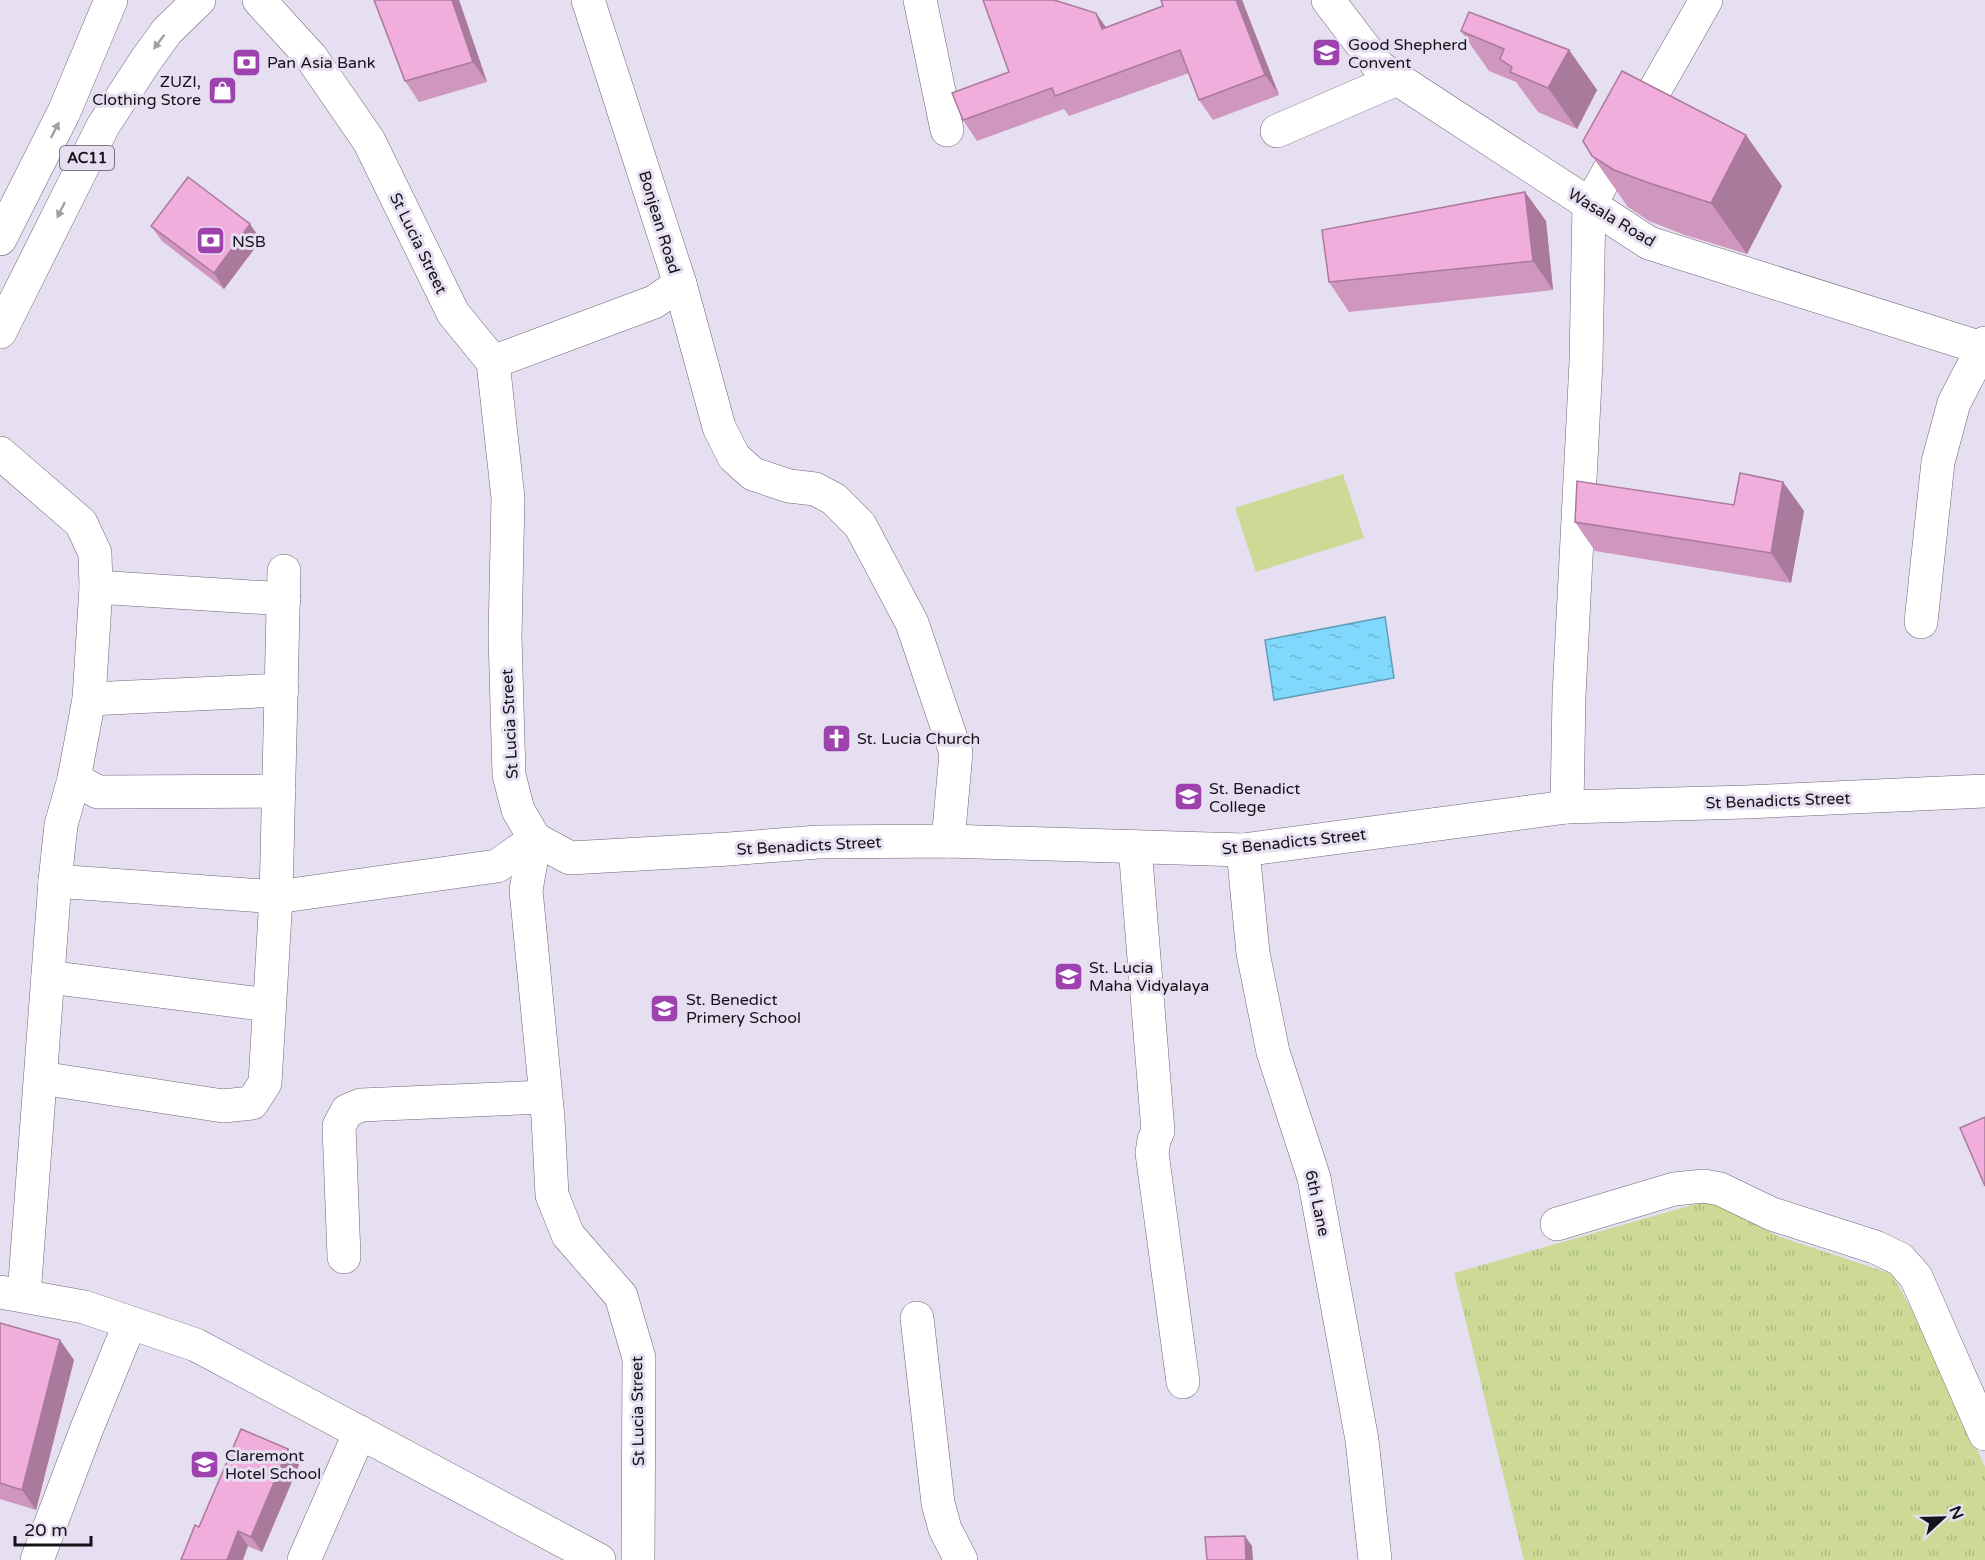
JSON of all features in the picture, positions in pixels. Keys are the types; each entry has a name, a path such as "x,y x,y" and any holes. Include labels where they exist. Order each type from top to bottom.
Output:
{"street":[{"name":"AC11","path":"0,239 64,112 111,0"},
{"name":"AC11","path":"0,332 103,126 167,31 199,0"},
{"name":"St Lucia Street","path":"259,0 311,57 369,141 453,313 493,362 508,498 505,636 509,775 518,810 535,839 526,890 546,1097 552,1195 568,1235 621,1296 639,1358 638,1560"},
{"name":"Bonjean Road","path":"493,362 654,302 680,284 588,0"},
{"path":"920,0 947,129"},
{"name":"Wasala Road","path":"1328,0 1379,67 1649,243 1984,347"},
{"path":"1567,807 1569,696 1586,362 1589,206 1706,0"},
{"path":"1277,131 1397,79"},
{"path":"680,284 719,427 734,457 753,474 789,486 815,489 834,500 860,525 912,623 956,753 948,841"},
{"path":"1921,622 1938,462 1954,403 1984,347"},
{"path":"0,453 81,523 95,553 96,587 89,699 74,779 61,825 40,1078 12,1294 84,1307 196,1345 599,1560"},
{"path":"40,1078 223,1106 252,1103 265,1083 276,897 284,585 96,587"},
{"path":"89,699 282,690"},
{"path":"74,779 98,792 279,791"},
{"name":"St Benadicts Street","path":"535,839 570,858 818,842 948,841 1243,850 1567,807 1746,802 1985,791"},
{"path":"55,881 276,897 497,866 535,839"},
{"path":"1135,847 1158,1131 1152,1153 1183,1382"},
{"name":"6th Lane","path":"1243,850 1253,953 1273,1052 1314,1178 1362,1440 1375,1560"},
{"path":"48,977 269,1005"},
{"path":"344,1257 339,1126 347,1111 361,1105 546,1097"},
{"path":"1557,1224 1674,1190 1704,1186 1720,1189 1772,1214 1875,1247 1900,1259 1916,1277 1985,1434"},
{"path":"917,1318 938,1503 945,1529 961,1560"},
{"path":"37,1560 130,1323"},
{"path":"304,1560 360,1432"}],"green space":[{"path":"1343,474 1364,538 1256,572 1235,508"},
{"path":"1710,1200 1780,1237 1892,1274 1927,1338 1985,1467 1985,1560 1524,1560 1454,1273"}],"water":[{"path":"1385,617 1394,678 1274,700 1265,640"}],"building":[{"path":"374,0 452,0 473,62 405,81"},
{"path":"983,0 1054,0 1096,13 1102,29 1163,6 1161,0 1236,0 1265,75 1199,100 1180,50 1055,96 1052,88 963,120 952,93 1009,72"},
{"path":"1469,12 1569,50 1548,88 1510,72 1512,67 1500,59 1504,49 1461,31"},
{"path":"1622,71 1746,135 1711,203 1614,170 1592,156 1583,141"},
{"name":"NSB","path":"188,177 250,224 214,273 151,226"},
{"path":"1525,192 1533,261 1329,282 1322,230"},
{"path":"1740,473 1783,482 1771,553 1575,522 1577,481 1734,505"},
{"path":"1985,1117 1985,1186 1960,1128"},
{"path":"0,1323 60,1340 22,1490 0,1483"},
{"path":"241,1429 288,1449 251,1537 238,1531 227,1560 181,1560 195,1525 199,1527"},
{"path":"1245,1536 1246,1560 1207,1560 1205,1537"}],"place":[{"name":"Good Shepherd Convent","path":"1327,53"},
{"name":"Pan Asia Bank","path":"246,62"},
{"name":"ZUZI, Clothing Store","path":"222,90"},
{"name":"NSB","path":"211,241"},
{"name":"St. Lucia Church","path":"836,738"},
{"name":"St. Benadict College","path":"1188,797"},
{"name":"St. Lucia Maha Vidyalaya","path":"1068,976"},
{"name":"St. Benedict Primery School","path":"665,1008"},
{"name":"Claremont Hotel School","path":"204,1464"}]}
